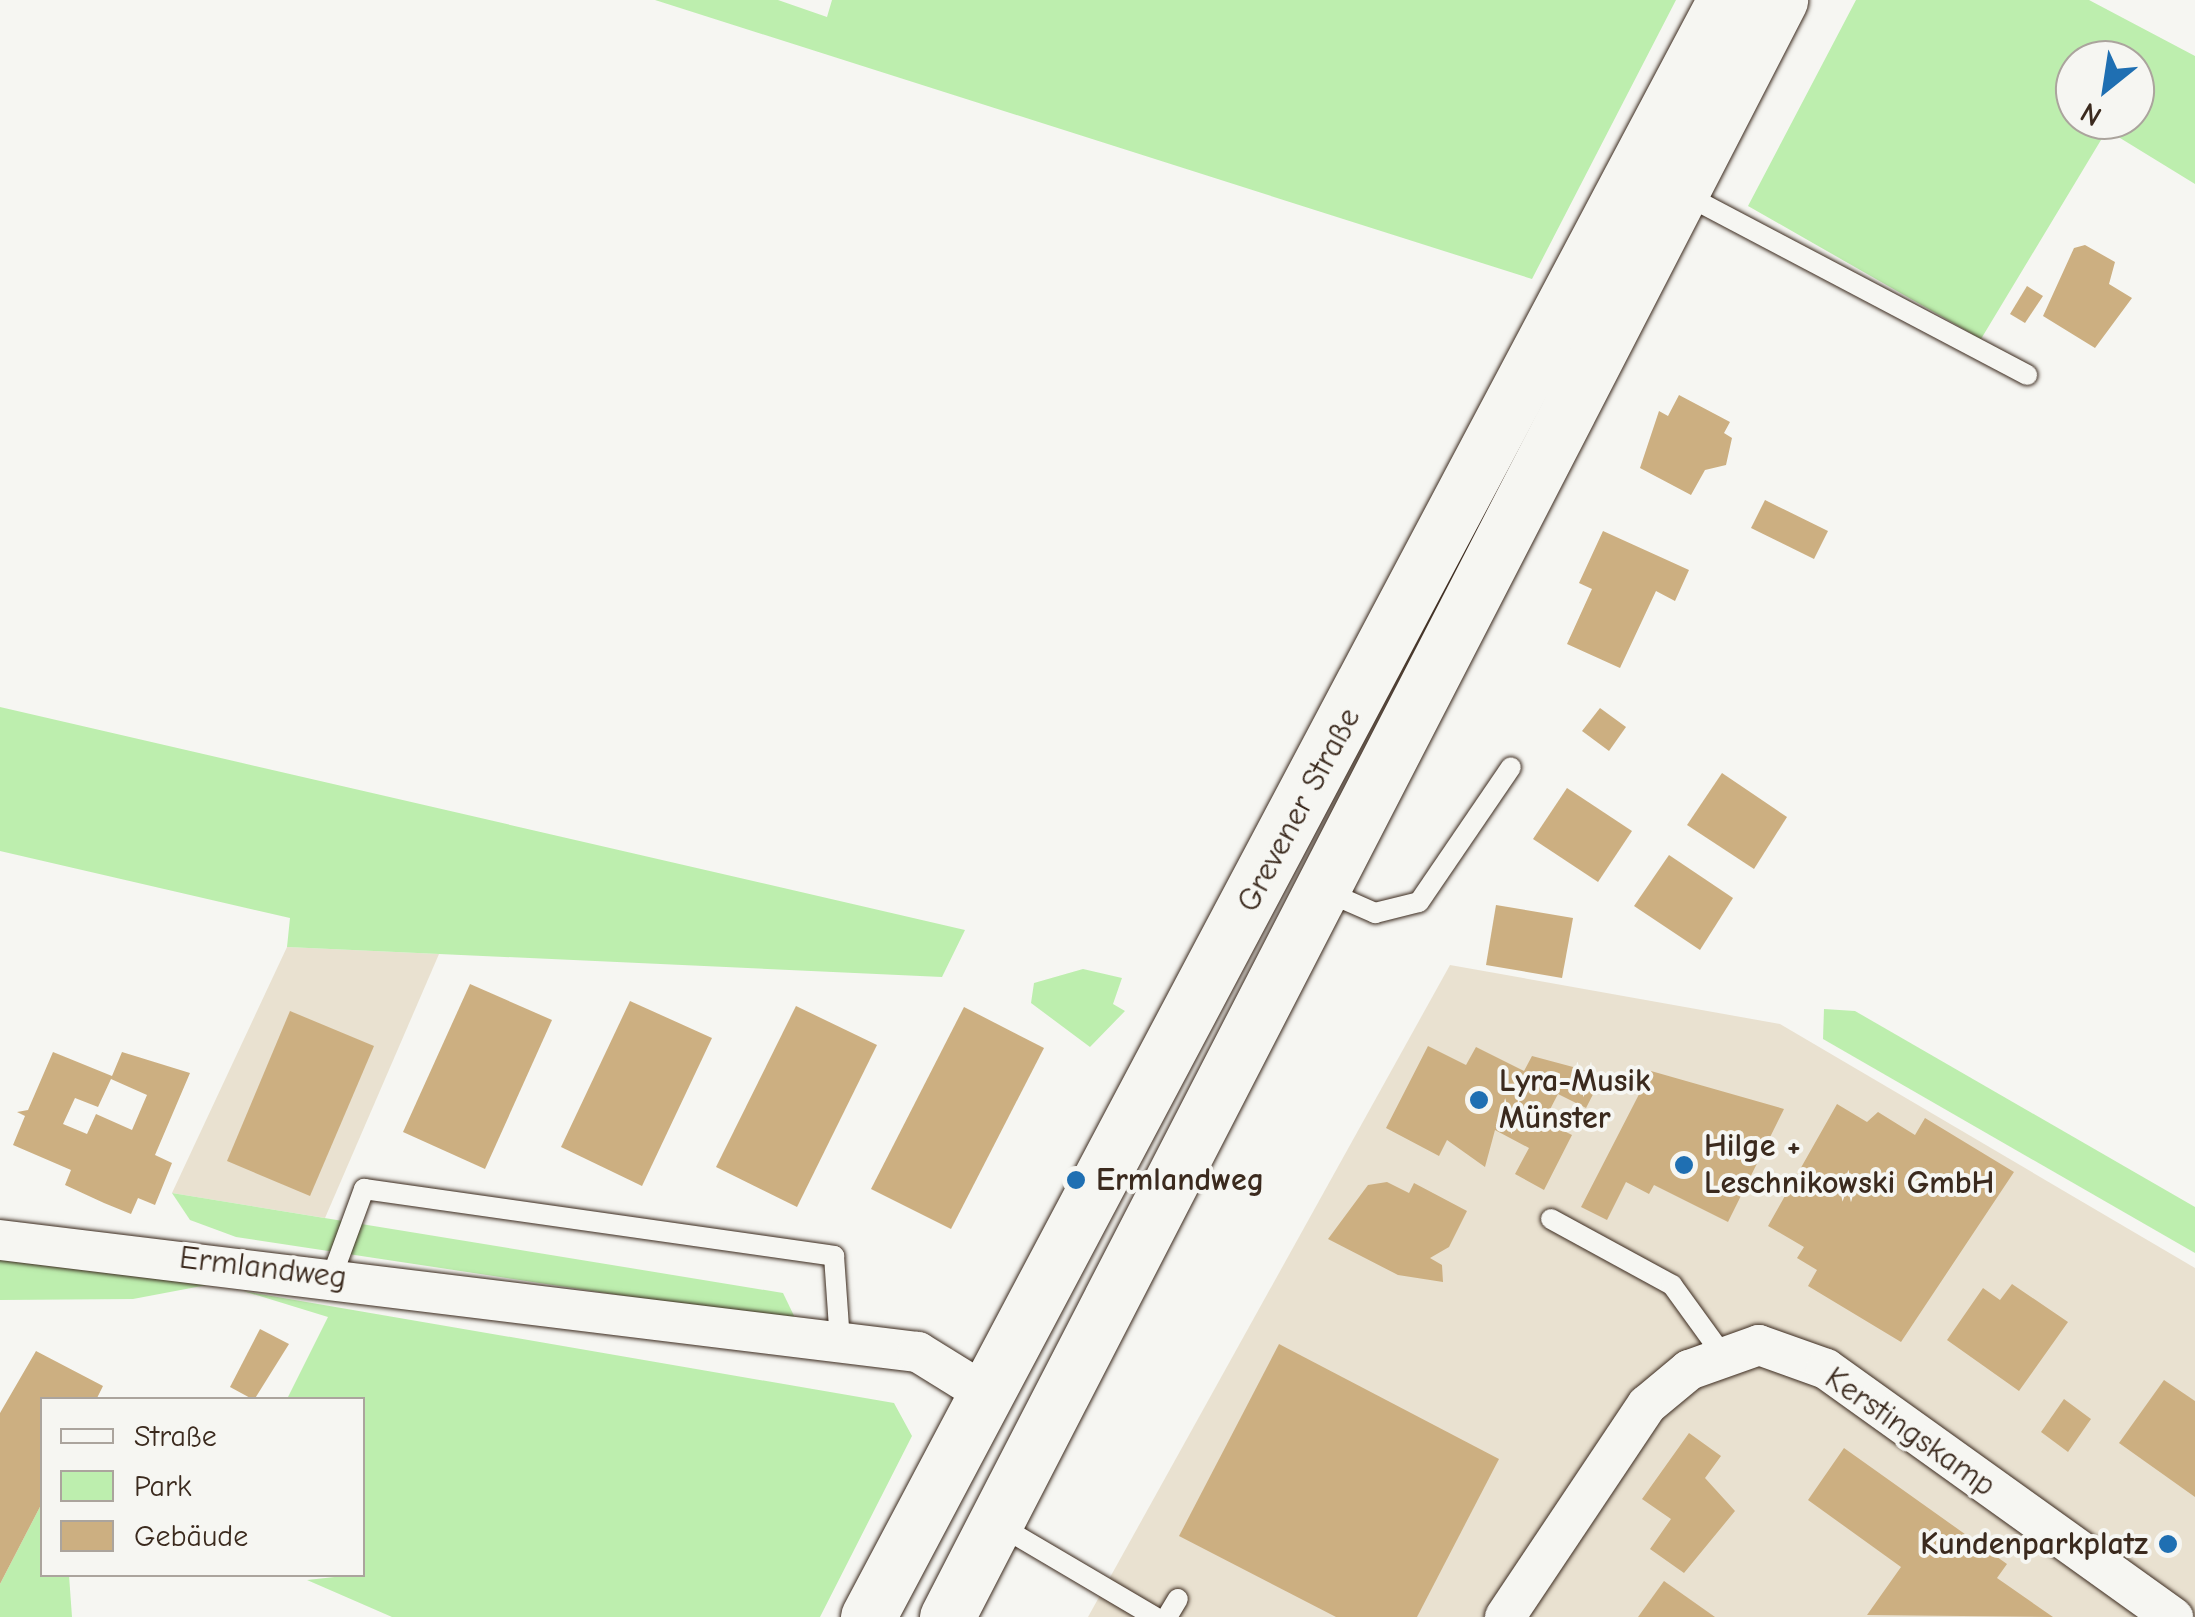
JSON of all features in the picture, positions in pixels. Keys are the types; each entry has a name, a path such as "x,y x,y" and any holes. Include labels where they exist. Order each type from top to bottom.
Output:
{"main road":[{"name":"Grevener Straße","path":"868,1617 989,1396 1725,0"},
{"name":"Grevener Straße","path":"947,1617 1684,194 1780,0"}],"street":[{"name":"Ermlandweg","path":"0,1240 332,1276 918,1352 989,1396"},
{"name":"Kerstingskamp","path":"1505,1617 1648,1405 1722,1354 1759,1346 1826,1369 2173,1617"}],"lane":[{"path":"1684,194 2027,376"},
{"path":"1324,891 1375,914 1419,902 1512,767"},
{"path":"332,1276 364,1189 834,1256 840,1342"},
{"path":"1551,1219 1672,1285 1722,1354"},
{"path":"996,1523 1155,1617"}],"shaded area":[{"path":"287,947 439,954 325,1218 172,1193"},
{"path":"1450,965 1780,1024 2195,1268 2195,1617 1088,1617"}],"green space":[{"path":"655,0 778,0 827,17 832,0 1676,0 1532,279"},
{"path":"1856,0 2089,0 2195,56 2195,184 2123,140 2155,140 2155,40 2055,40 2055,140 2101,140 1981,339 1748,206"},
{"path":"0,707 965,930 942,977 287,947 290,918 0,851"},
{"path":"1083,969 1122,978 1113,1004 1125,1011 1090,1047 1031,1003 1034,983"},
{"path":"1824,1009 1855,1011 2195,1207 2195,1253 1823,1039"},
{"path":"172,1193 783,1293 797,1322 236,1237 190,1220"},
{"path":"0,1260 207,1285 133,1299 0,1300"},
{"path":"243,1291 894,1403 912,1436 820,1617 392,1617 307,1580 365,1577 365,1397 288,1397 328,1317"},
{"path":"40,1507 40,1577 69,1577 72,1617 0,1617 0,1584"}],"building":[{"path":"2085,245 2115,262 2109,284 2132,298 2095,348 2043,316 2074,248"},
{"path":"2027,286 2043,296 2025,323 2010,314"},
{"path":"1679,395 1730,422 1724,433 1732,438 1726,465 1705,470 1691,495 1640,468 1659,411 1668,416"},
{"path":"1765,500 1828,531 1814,559 1751,528"},
{"path":"1603,531 1689,570 1675,601 1656,591 1620,668 1567,644 1592,589 1579,583"},
{"path":"1600,708 1626,727 1609,751 1582,731"},
{"path":"1722,773 1787,817 1754,869 1687,825"},
{"path":"1567,788 1632,831 1598,882 1533,839"},
{"path":"1669,855 1733,898 1700,950 1634,906"},
{"path":"1496,905 1573,918 1562,978 1486,965"},
{"path":"470,984 552,1020 485,1169 403,1132"},
{"path":"630,1001 712,1038 642,1186 561,1147"},
{"path":"796,1006 877,1045 797,1207 716,1167"},
{"path":"964,1007 1044,1048 951,1229 871,1189"},
{"path":"290,1011 374,1046 310,1196 227,1161"},
{"path":"1428,1046 1466,1065 1476,1047 1524,1071 1532,1056 1603,1075 1586,1108 1558,1094 1544,1121 1572,1135 1544,1190 1515,1174 1529,1148 1495,1130 1485,1167 1447,1140 1439,1156 1386,1128"},
{"path":"53,1052 112,1076 122,1052 190,1073 155,1155 172,1163 155,1205 138,1198 131,1214 65,1185 71,1170 13,1145 25,1116 17,1112 28,1110","holes":["111,1079 147,1095 132,1130 96,1114 87,1134 63,1124 75,1098 98,1107"]},
{"path":"1651,1071 1784,1109 1728,1222 1654,1185 1649,1194 1626,1182 1607,1220 1581,1207"},
{"path":"1837,1104 1867,1122 1878,1112 1915,1135 1925,1118 2014,1172 1901,1342 1808,1286 1817,1270 1797,1258 1804,1247 1768,1226"},
{"path":"1387,1182 1409,1193 1414,1183 1467,1211 1449,1247 1430,1258 1442,1265 1443,1282 1398,1275 1328,1239 1368,1185"},
{"path":"2012,1284 2068,1322 2019,1391 1947,1340 1983,1288 2000,1300"},
{"path":"260,1329 289,1344 256,1397 230,1387"},
{"path":"1279,1344 1499,1459 1417,1617 1336,1617 1179,1536"},
{"path":"36,1351 103,1386 98,1397 40,1397 40,1507 0,1584 0,1413"},
{"path":"2164,1380 2195,1401 2195,1497 2119,1443"},
{"path":"2064,1399 2091,1419 2068,1452 2041,1432"},
{"path":"1689,1433 1721,1456 1705,1478 1735,1511 1684,1573 1650,1549 1671,1519 1642,1499"},
{"path":"1844,1448 2007,1564 1997,1578 2053,1617 1867,1615 1901,1567 1808,1500"},
{"path":"1664,1581 1715,1617 1638,1617"}],"place":[{"name":"Lyra-Musik Münster","path":"1479,1100"},
{"name":"Hilge + Leschnikowski GmbH","path":"1684,1165"},
{"name":"Ermlandweg","path":"1076,1180"},
{"name":"Kundenparkplatz","path":"2168,1544"}]}
